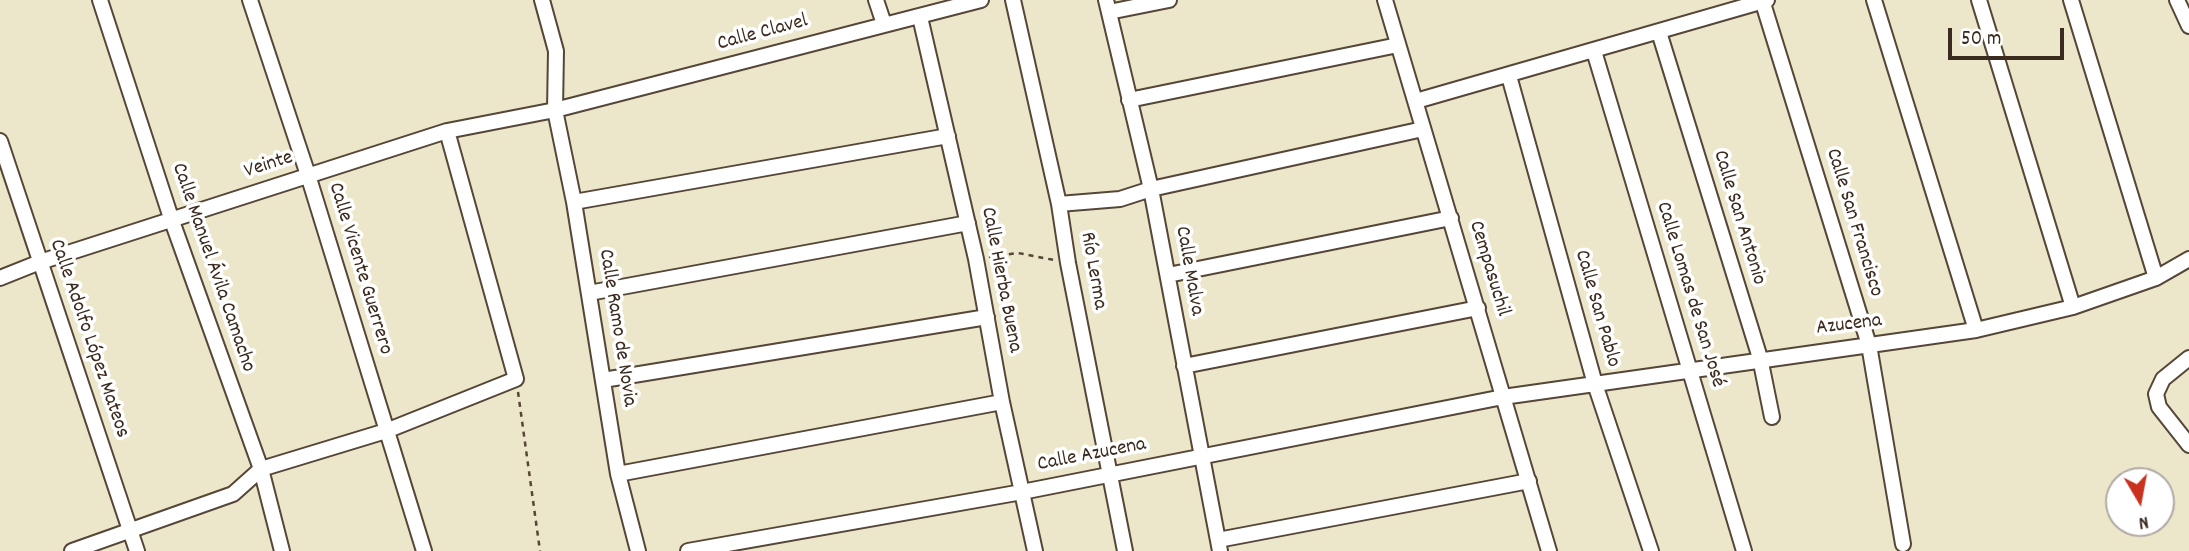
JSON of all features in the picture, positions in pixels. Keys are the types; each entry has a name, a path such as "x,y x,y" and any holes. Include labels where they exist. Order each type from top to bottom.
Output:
{"street":[{"name":"Calle Manuel Ávila Camacho","path":"100,0 172,221 261,468 282,551"},
{"name":"Calle Vicente Guerrero","path":"250,0 309,175 424,551"},
{"name":"Calle Ramo de Novia","path":"542,0 556,51 555,110 574,202 618,474 638,551"},
{"path":"876,0 884,24"},
{"name":"Calle Clavel","path":"555,110 981,0"},
{"name":"Río Lerma","path":"1013,0 1059,204 1068,263 1125,551"},
{"path":"1108,6 1169,0"},
{"name":"Cempasuchil","path":"1385,0 1549,551"},
{"path":"1416,101 1764,0"},
{"name":"Calle San Francisco","path":"1764,0 1869,345 1903,544"},
{"path":"1874,0 1976,330"},
{"path":"1979,0 2073,307"},
{"path":"2071,0 2156,278"},
{"path":"2177,0 2189,26"},
{"name":"Calle Malva","path":"1108,6 1151,189 1219,545"},
{"name":"Calle Hierba Buena","path":"920,17 976,259 1002,402 1035,551"},
{"name":"Calle San Antonio","path":"1659,32 1760,358 1772,417"},
{"path":"1129,100 1398,45"},
{"name":"Calle Lomas de San José","path":"1594,51 1744,551"},
{"name":"Calle San Pablo","path":"1509,76 1595,384 1651,551"},
{"name":"Veinte","path":"0,278 40,262 447,131 555,110"},
{"path":"1059,204 1098,203 1423,129"},
{"path":"72,551 130,528 233,494 261,468 386,431 516,379 447,131"},
{"path":"574,202 948,136"},
{"name":"Calle Adolfo López Mateos","path":"0,141 137,551"},
{"path":"1168,275 1451,218"},
{"path":"589,293 968,223"},
{"name":"Azucena","path":"1503,397 1689,371 1760,358 1976,330 2073,307 2156,278 2189,259"},
{"path":"1184,366 1478,308"},
{"path":"603,380 987,317"},
{"path":"2189,358 2163,379 2156,394 2159,407 2189,445"},
{"name":"Calle Azucena","path":"688,551 1022,492 1503,397"},
{"path":"618,474 1002,402"},
{"path":"1219,545 1529,481"}],"path":[{"path":"976,259 1018,253 1068,263"},
{"path":"516,379 540,551"}]}
